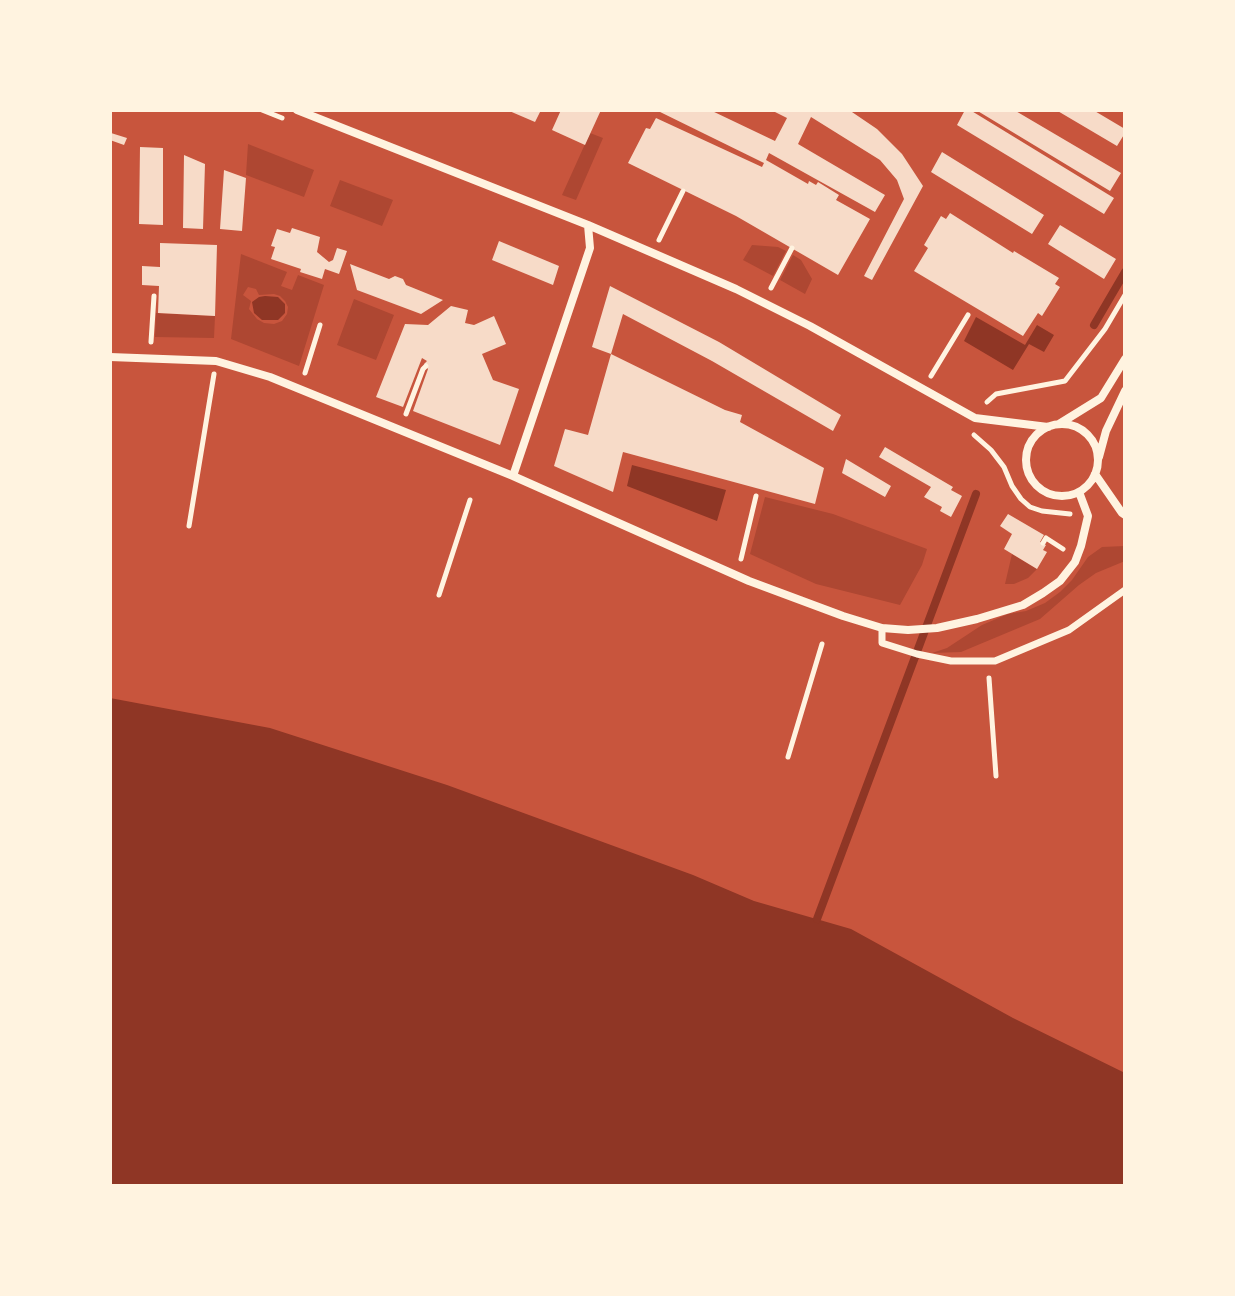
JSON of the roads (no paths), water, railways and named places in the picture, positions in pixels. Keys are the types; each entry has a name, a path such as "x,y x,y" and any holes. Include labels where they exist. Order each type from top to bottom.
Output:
{"street":[{"path":"297,110 588,225 736,289 810,326 975,418 1048,427"},
{"path":"513,476 590,248 588,225"},
{"path":"110,357 216,361 270,377 513,476 737,576 882,628 937,628 1023,605 1043,593 1060,581 1075,562 1081,546 1088,516 1079,492"},
{"path":"1125,359 1101,398 1038,433 1031,442 1026,464 1035,484 1055,495 1067,496 1089,484 1095,474 1106,431 1125,391"},
{"path":"1059,424 1082,430 1091,439 1098,462"},
{"path":"1095,474 1125,515"},
{"path":"882,628 882,643 917,654 951,661 995,661 1069,630 1125,590"}],"waterway":[{"path":"1094,325 1125,272"},
{"path":"817,919 976,494"}]}
